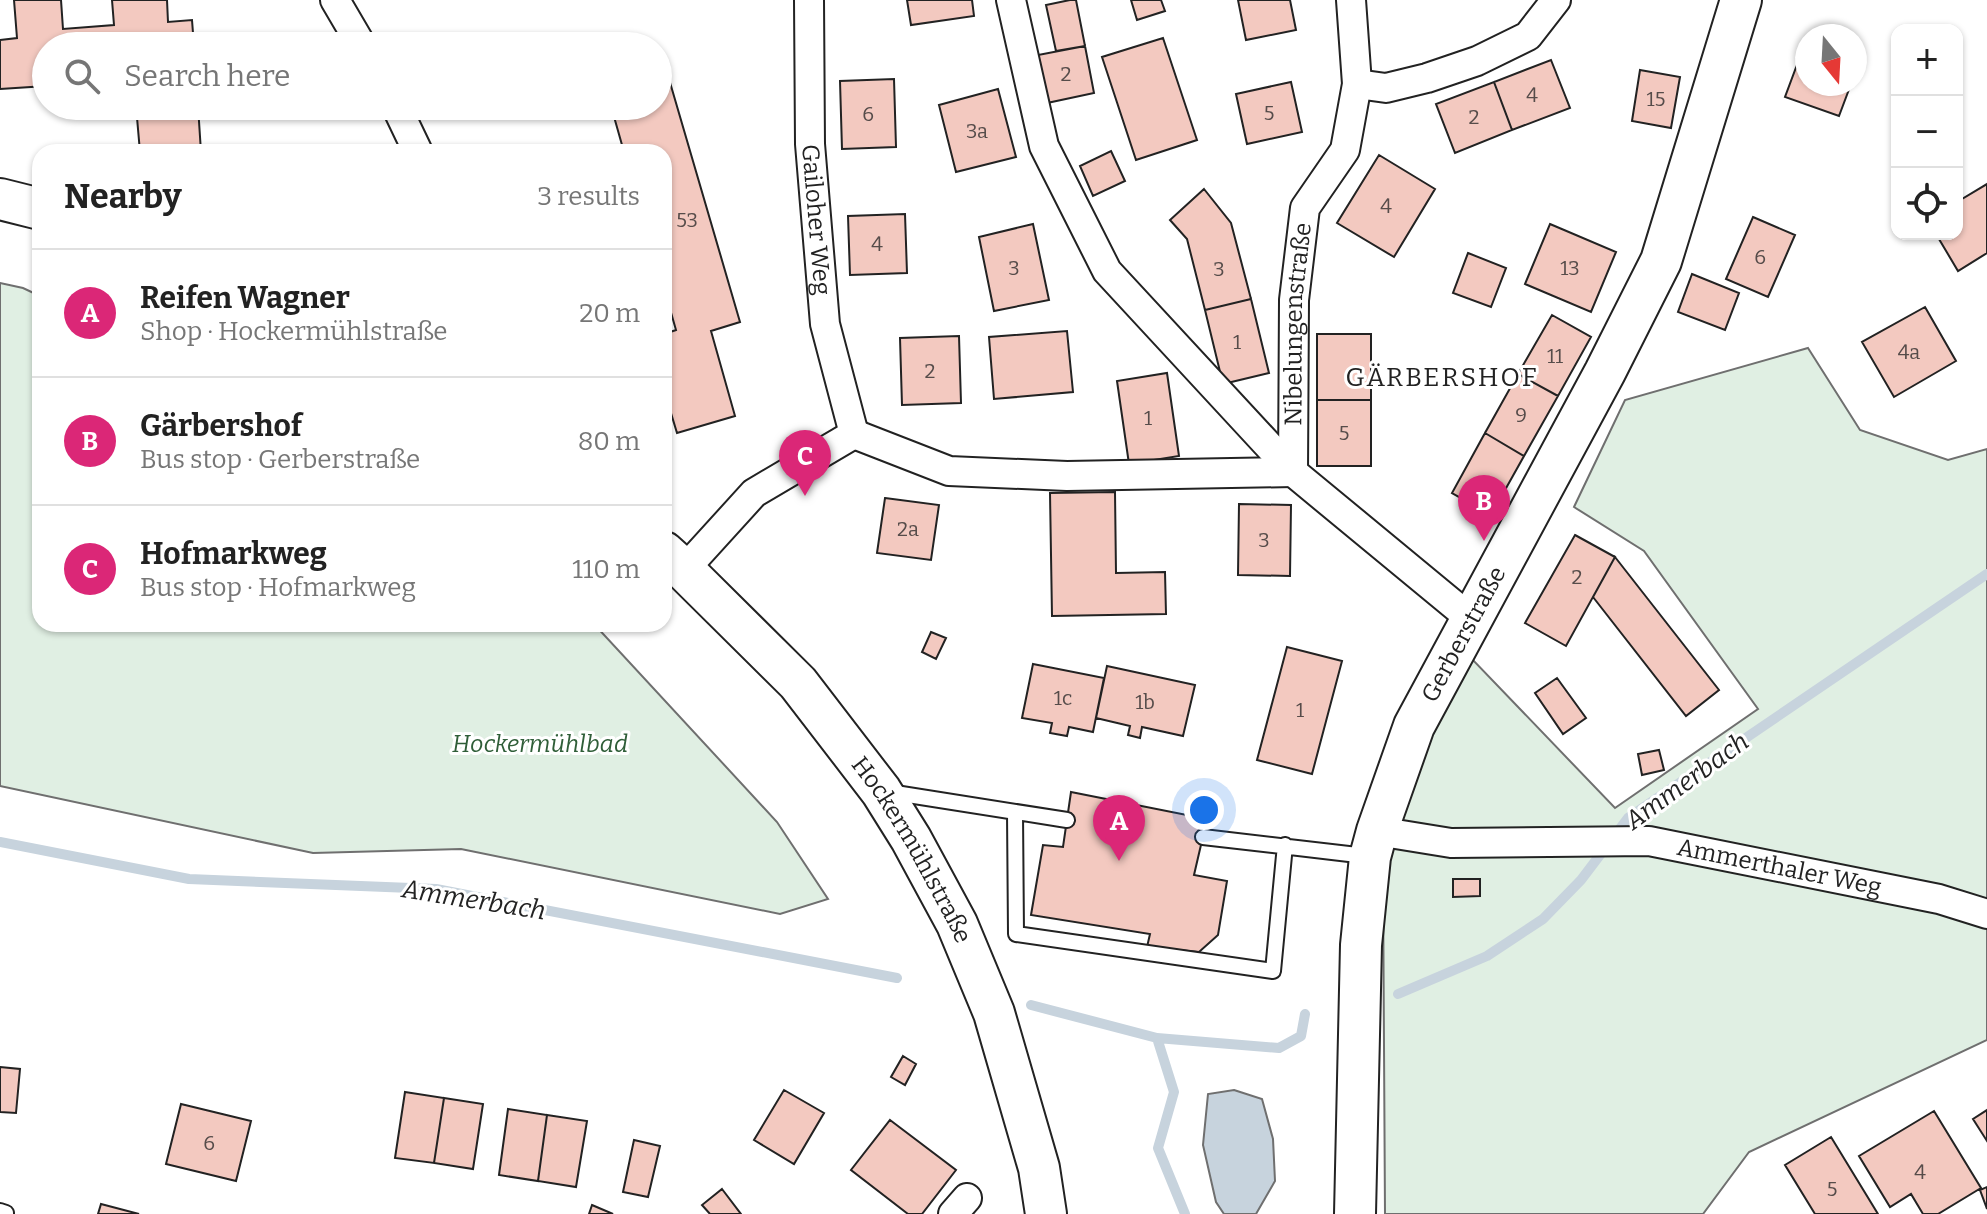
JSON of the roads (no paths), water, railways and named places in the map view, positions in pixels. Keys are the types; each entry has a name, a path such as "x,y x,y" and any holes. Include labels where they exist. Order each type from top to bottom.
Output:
{"street":[{"path":"335,0 354,32"},
{"name":"Gailoher Weg","path":"809,0 810,144 825,324 854,434"},
{"path":"1011,0 1044,146 1107,271 1293,472 1471,619"},
{"name":"Nibelungenstraße","path":"1293,472 1294,300 1305,208 1345,150 1357,84 1351,0"},
{"path":"1357,84 1386,88 1477,61 1528,36 1556,0"},
{"name":"Gerberstraße","path":"1355,1214 1361,945 1374,844 1414,726 1605,372 1661,261 1741,0"},
{"path":"403,120 414,144"},
{"path":"0,199 32,207"},
{"path":"674,561 754,493 854,434 949,471 1067,476 1293,472"},
{"name":"Hockermühlstraße","path":"674,561 798,683 881,791 911,839 957,924 994,1013 1039,1168 1046,1214"},
{"name":"Ammerthaler Weg","path":"1374,844 1649,841 1939,899 1987,914"}],"lane":[{"path":"881,791 1067,820"},
{"path":"1015,813 1016,934 1273,971 1285,845"},
{"path":"1203,837 1285,845 1374,844"}],"waterway":[{"name":"Ammerbach","path":"1398,994 1487,956 1543,919 1581,880 1628,818 1987,574"},
{"name":"Ammerbach","path":"0,842 189,879 436,889 897,978"},
{"name":"Ammerbach","path":"1031,1005 1157,1038 1279,1048 1301,1036 1305,1014"},
{"path":"1157,1038 1174,1092 1158,1148 1185,1214"}],"place":[{"name":"Hofmarkweg","path":"805,496"},
{"name":"Gärbershof","path":"1484,541"},
{"name":"Reifen Wagner","path":"1119,861"}],"district":[{"name":"GÄRBERSHOF","path":"1442,377"}],"park label":[{"name":"Hockermühlbad","path":"540,744"}]}
